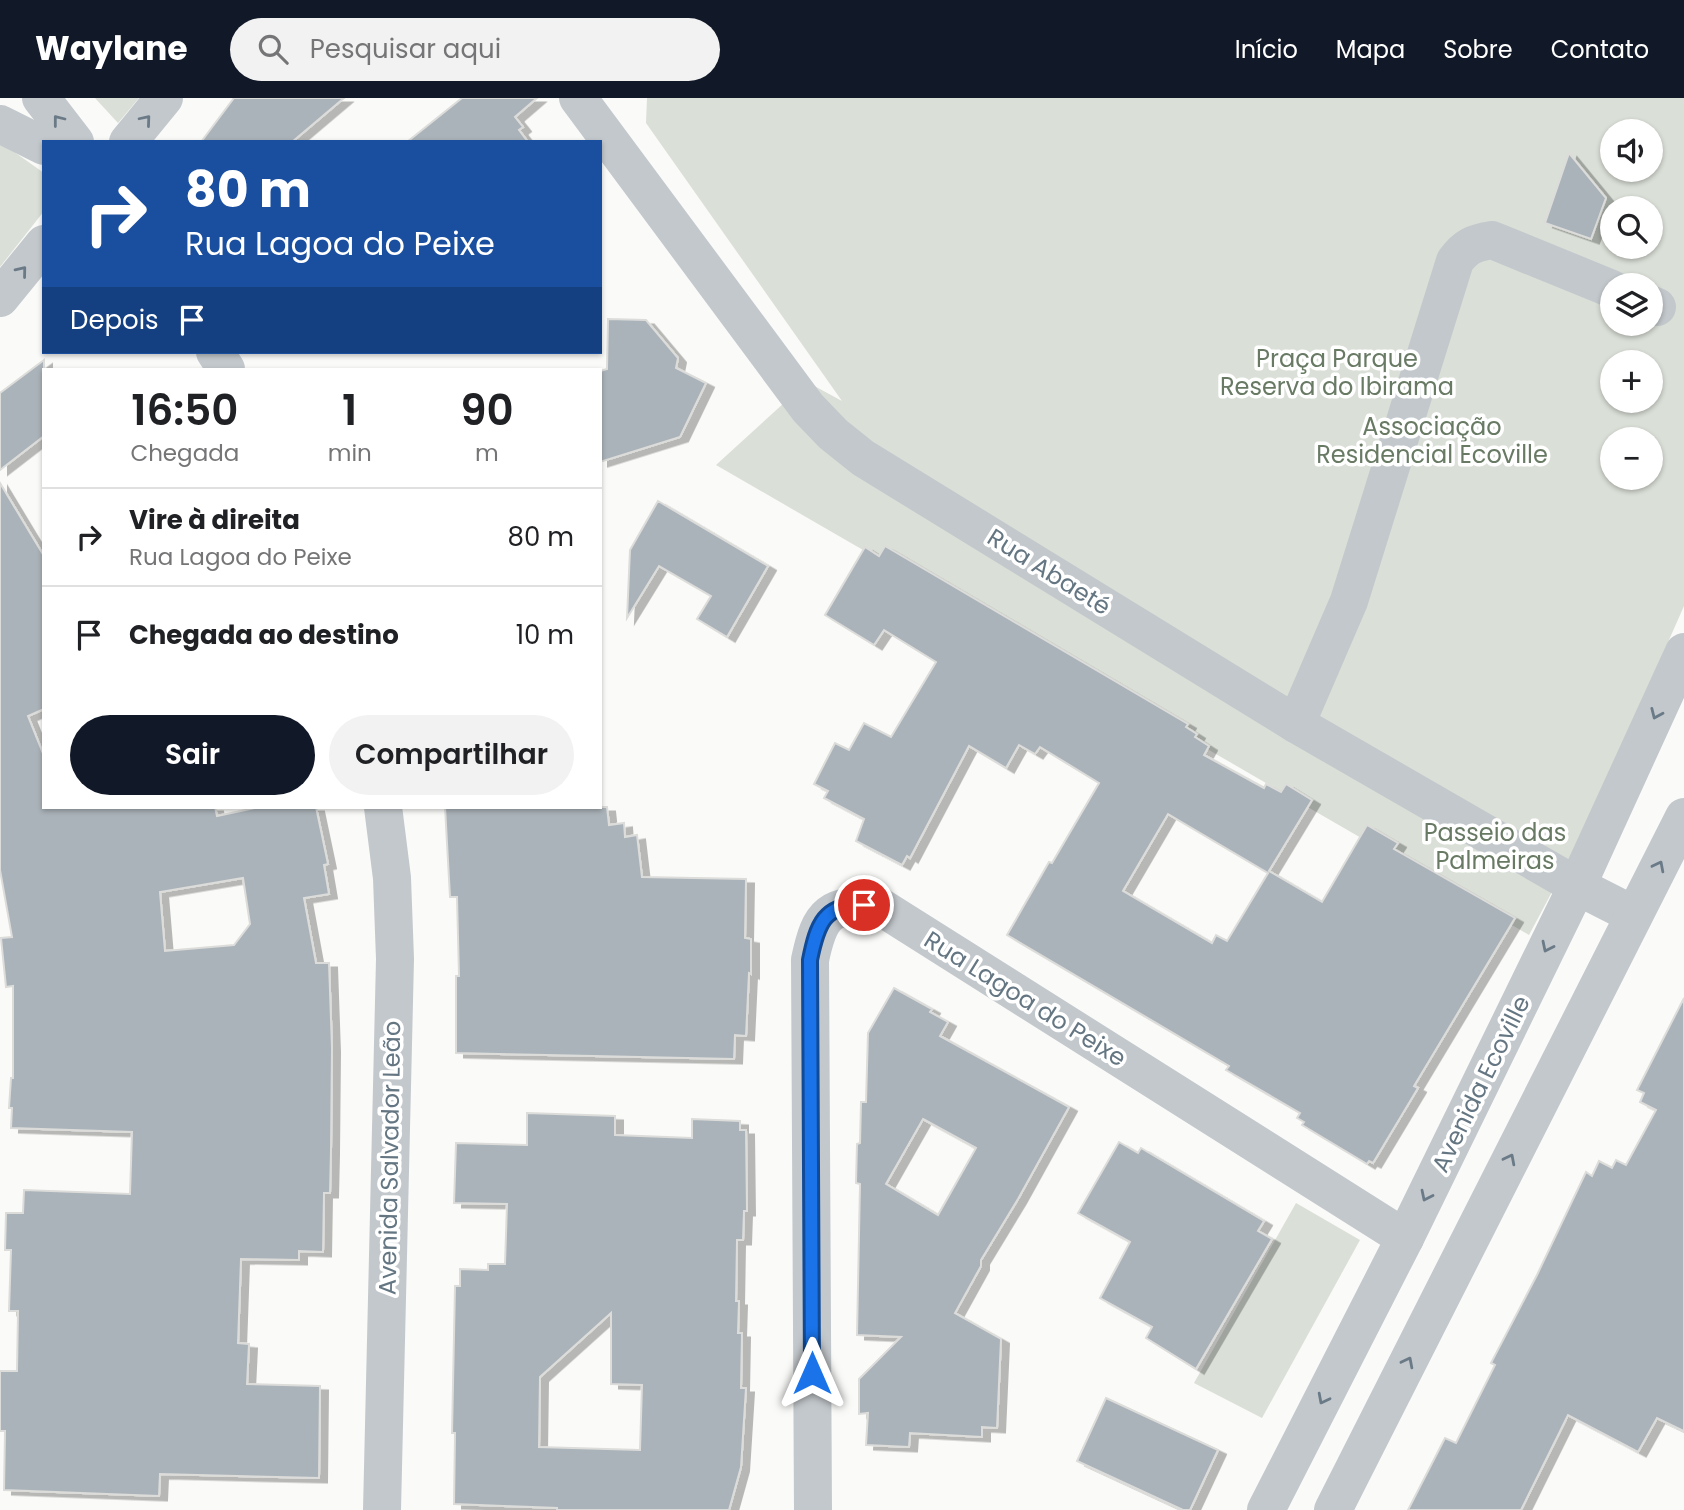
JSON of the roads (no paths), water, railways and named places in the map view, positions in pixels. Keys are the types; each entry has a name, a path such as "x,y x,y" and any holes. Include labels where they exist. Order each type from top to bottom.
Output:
{"street":[{"path":"41,98 73,140"},
{"path":"130,140 164,98"},
{"name":"Rua Abaeté","path":"579,98 808,408 833,434 875,465 1296,724 1577,886 1634,915"},
{"path":"0,124 42,145"},
{"path":"1296,724 1349,601 1455,261 1464,248 1476,242 1492,240 1600,284"},
{"path":"0,298 42,246"},
{"name":"Avenida Ecoville","path":"1266,1510 1405,1238 1577,886 1684,652"},
{"name":"Avenida Salvador Leão","path":"382,1510 395,959 392,878 383,809"},
{"path":"1332,1510 1684,817"},
{"name":"Rua Lagoa do Peixe","path":"813,1510 810,960 815,935 826,915 850,905 879,906 1405,1238"}],"park label":[{"name":"Praça Parque Reserva do Ibirama","path":"1337,373"},
{"name":"Associação Residencial Ecoville","path":"1432,441"},
{"name":"Passeio das Palmeiras","path":"1495,847"}]}
